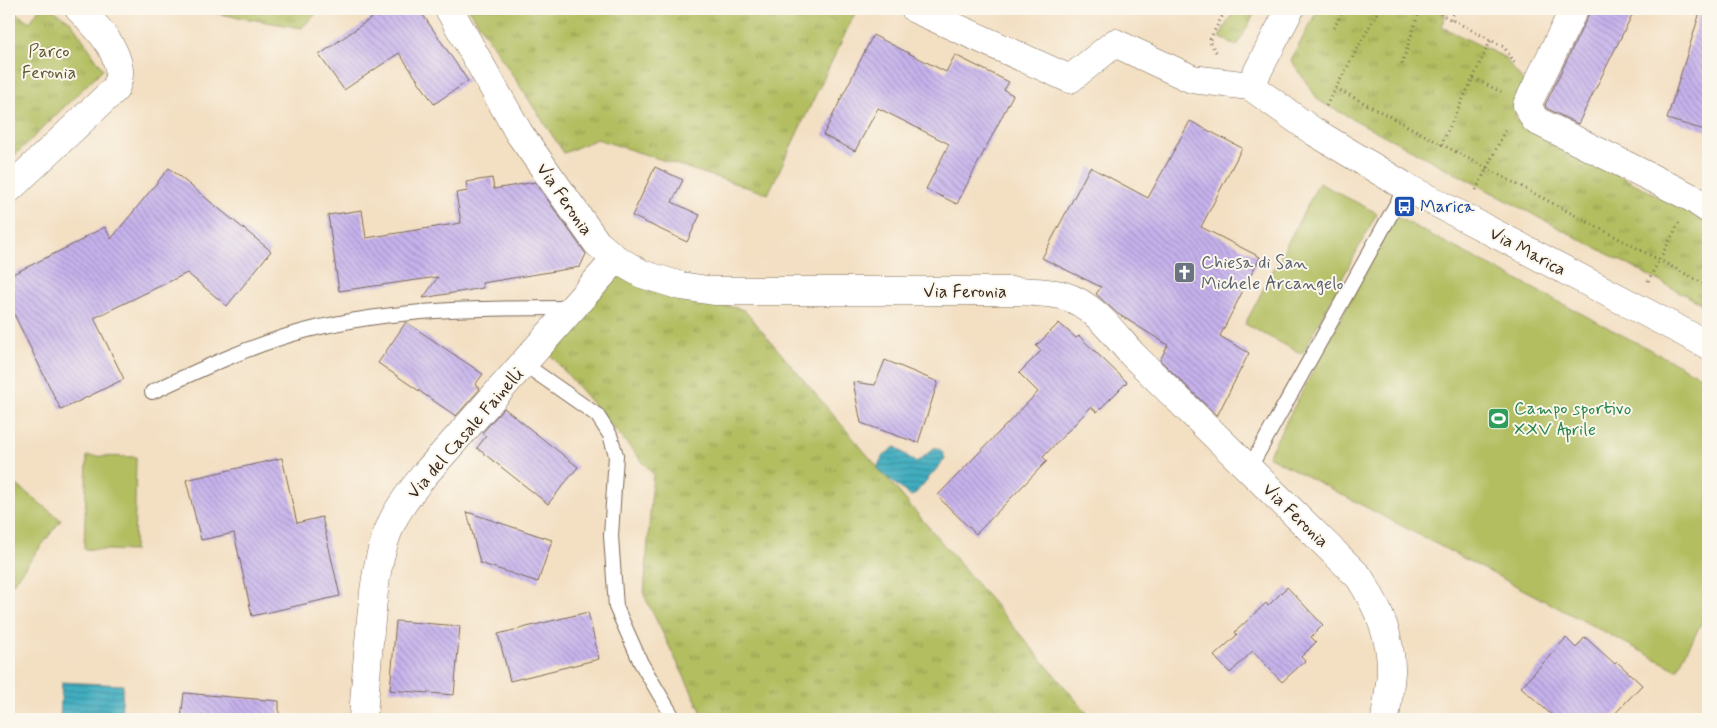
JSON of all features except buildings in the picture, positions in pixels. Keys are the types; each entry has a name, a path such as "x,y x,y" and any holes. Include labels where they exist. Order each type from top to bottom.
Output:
{"street":[{"path":"9,189 115,90 119,71 115,55 101,31 79,9"},
{"name":"Via Feronia","path":"449,9 519,134 589,234 616,260 642,274 692,289 714,291 1016,291 1065,296 1098,316 1132,354 1351,568 1373,598 1383,624 1390,654 1391,672 1385,719"},
{"path":"915,9 1070,79 1114,43 1192,79 1250,86 1290,9"},
{"path":"1574,9 1530,98 1535,120 1692,198 1708,209"},
{"name":"Via Marica","path":"1250,86 1312,131 1406,187 1708,345"},
{"name":"Via del Casale Fainelli","path":"363,719 376,579 384,543 393,521 424,474 616,260"}],"lane":[{"path":"1249,469 1406,187"},
{"path":"152,392 187,375 272,341 329,325 424,311 574,308"},
{"path":"524,364 597,415 610,434 616,455 611,536 616,607 641,663 674,719"}],"path":[{"path":"1218,55 1209,41 1226,9"},
{"path":"1334,28 1344,9"},
{"path":"1312,131 1379,9"},
{"path":"1402,64 1420,9"},
{"path":"1431,9 1504,48 1530,98"},
{"path":"1451,20 1454,9"},
{"path":"1441,145 1491,40"},
{"path":"1474,78 1530,98"},
{"path":"1336,88 1708,286"},
{"path":"1464,217 1502,135 1530,98"},
{"path":"1634,306 1675,232"}],"green space":[{"name":"Parco Feronia","path":"9,9 30,22 39,9 52,9 71,22 103,69 9,161"},
{"path":"190,9 321,9 302,28"},
{"path":"469,9 857,9 768,194 597,139 564,153"},
{"path":"1235,9 1257,9 1237,46 1219,37"},
{"path":"1318,9 1447,9 1442,27 1504,57 1526,85 1515,116 1520,124 1693,214 1708,224 1708,307 1319,101 1291,60"},
{"path":"1319,183 1377,213 1302,354 1245,324"},
{"name":"Campo sportivo XXV Aprile","path":"1395,216 1708,380 1708,610 1677,670 1268,456"},
{"path":"616,276 744,310 1092,719 705,719 644,595 653,474 549,353"},
{"path":"87,456 136,457 134,551 84,549"},
{"path":"9,479 61,520 9,588"}],"water":[{"path":"896,447 916,463 934,448 940,449 944,455 945,459 914,495 910,496 878,470 879,463 884,456"},
{"path":"62,682 123,685 121,719 60,719"}],"place":[{"name":"Marica","path":"1404,206"},
{"name":"Chiesa di San Michele Arcangelo","path":"1185,272"},
{"name":"Campo sportivo XXV Aprile","path":"1498,418"}]}
